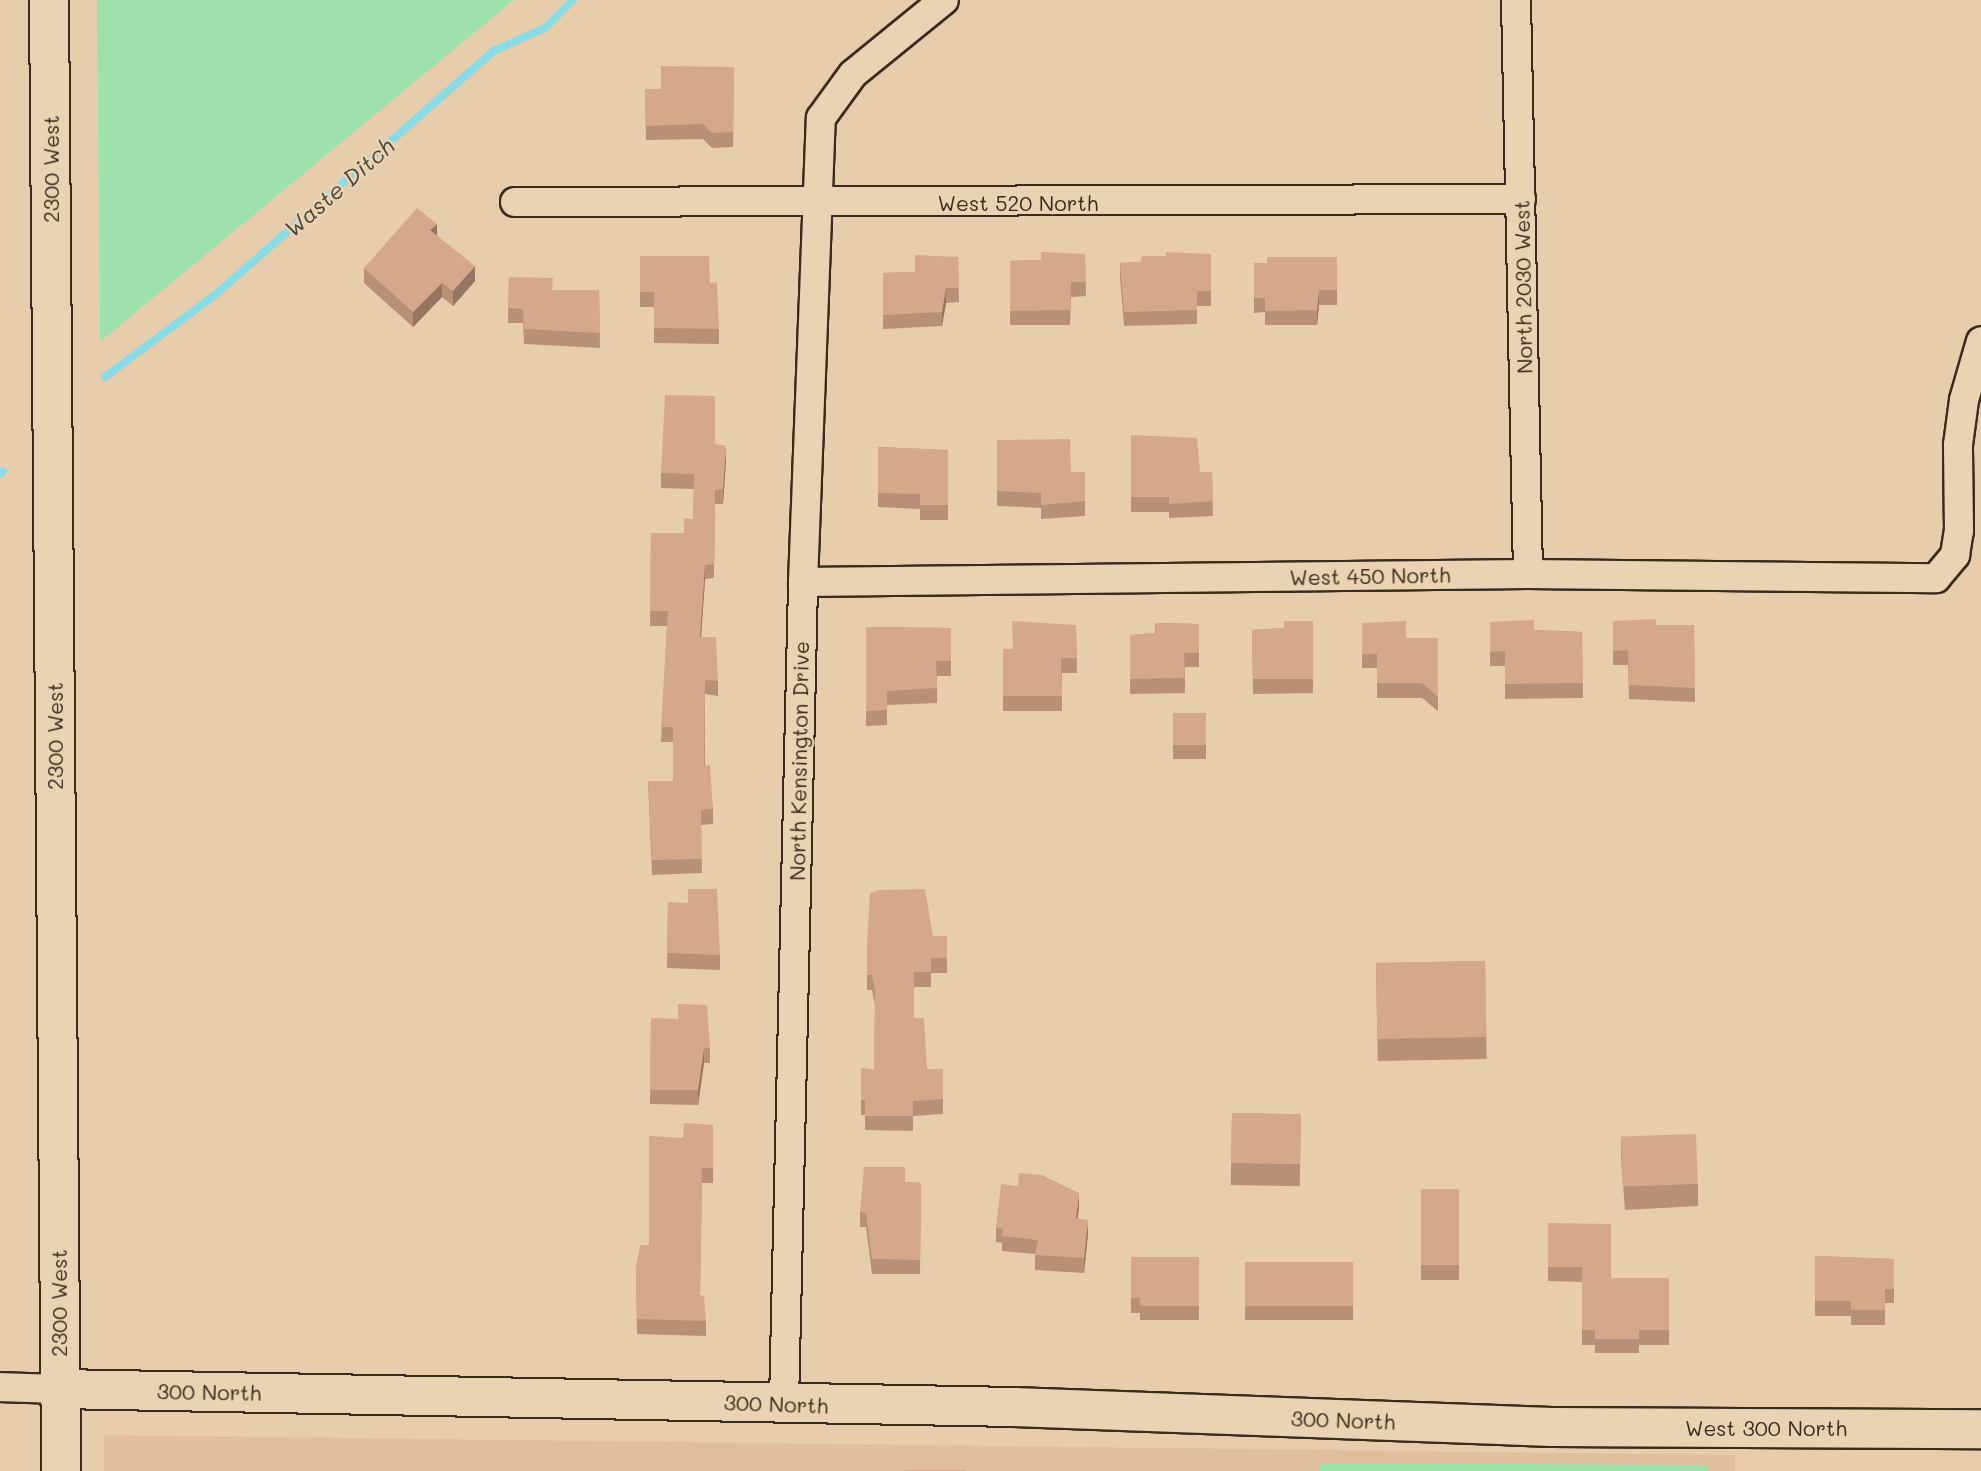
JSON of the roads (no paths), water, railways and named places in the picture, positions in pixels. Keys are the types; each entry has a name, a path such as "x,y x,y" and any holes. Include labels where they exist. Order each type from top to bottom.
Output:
{"street":[{"name":"2300 West","path":"49,0 61,1471"},
{"name":"North Kensington Drive","path":"784,1403 803,583 821,118 853,74 944,0"},
{"name":"North 2030 West","path":"1516,0 1528,574"},
{"name":"West 520 North","path":"515,202 816,204 1521,199"},
{"name":"West 450 North","path":"803,583 1528,574 1936,578 1955,555 1959,531 1958,445 1964,400 1981,341"},
{"name":"300 North","path":"0,1388 784,1403 1552,1427"},
{"name":"West 300 North","path":"1552,1427 1981,1429"}],"waterway":[{"name":"Waste Ditch","path":"105,377 215,295 494,51 545,28 573,0"},
{"name":"Waste Ditch","path":"0,474 3,471"}]}
